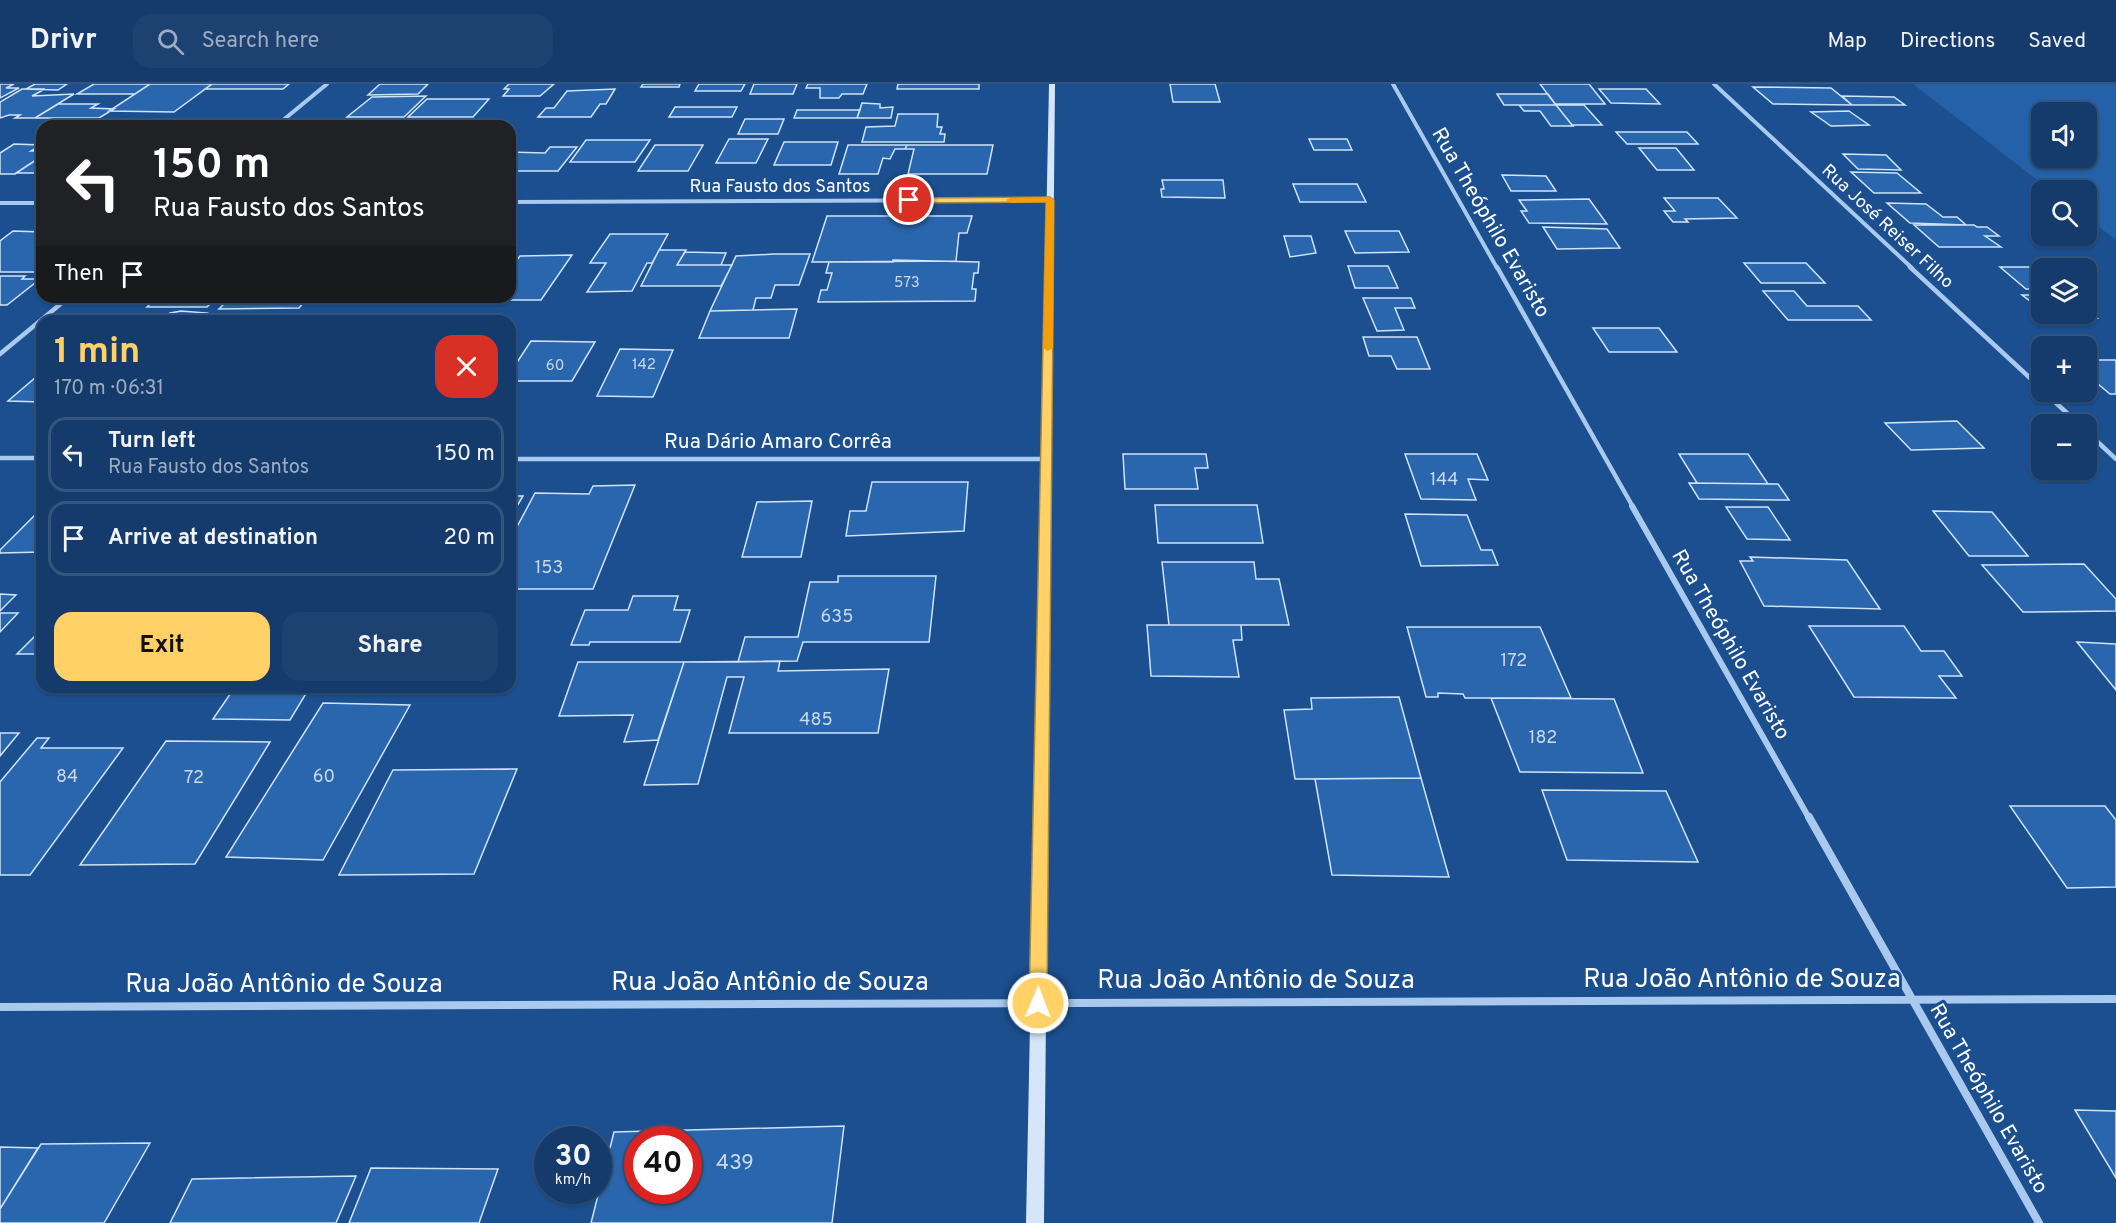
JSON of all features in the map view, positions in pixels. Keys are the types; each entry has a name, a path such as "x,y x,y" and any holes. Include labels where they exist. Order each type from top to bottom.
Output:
{"street":[{"path":"283,120 327,84"},
{"path":"1035,1223 1052,84"},
{"name":"Rua Theóphilo Evaristo","path":"1393,84 2039,1223"},
{"name":"Rua José Reiser Filho","path":"1714,84 2031,380"},
{"name":"Rua Fausto dos Santos","path":"516,202 1050,200"},
{"path":"0,203 36,203"},
{"path":"47,315 62,303"},
{"path":"0,354 36,324"},
{"name":"Rua José Reiser Filho","path":"2055,402 2068,414"},
{"path":"2097,442 2116,459"},
{"path":"0,458 36,459"},
{"name":"Rua Dário Amaro Corrêa","path":"516,459 1047,459"},
{"name":"Rua João Antônio de Souza","path":"0,1007 2116,999"}],"shaded area":[{"path":"1913,84 2116,84 2116,240 2097,226 2097,180 2037,180"}],"building":[{"path":"0,84 14,84 6,88 19,88 0,98"},
{"path":"35,84 67,84 58,90 26,89"},
{"path":"94,84 150,84 135,94 77,94"},
{"path":"150,84 212,84 174,112 109,111"},
{"path":"212,84 289,84 283,89 205,89"},
{"path":"380,84 428,84 418,94 368,95"},
{"path":"509,84 554,84 540,96 503,96 509,89 504,89"},
{"path":"643,84 680,84 679,87 641,87"},
{"path":"699,84 745,84 741,91 695,91"},
{"path":"754,84 797,84 793,94 750,94"},
{"path":"808,84 867,84 863,94 842,94 839,98 820,98 820,88 806,88"},
{"path":"898,84 979,84 979,89 897,89"},
{"path":"1170,84 1215,84 1220,102 1173,102"},
{"path":"1540,84 1589,84 1605,104 1555,104"},
{"path":"1753,87 1831,88 1852,105 1773,104"},
{"path":"22,89 45,89 32,96 74,94 35,118 15,118 20,115 9,115 0,118 0,102"},
{"path":"615,89 606,104 600,104 591,117 538,117 546,108 554,108 567,91"},
{"path":"1599,89 1646,89 1660,104 1611,103"},
{"path":"1497,94 1548,94 1556,105 1504,105"},
{"path":"426,96 404,117 347,117 372,97"},
{"path":"1842,96 1894,97 1905,105 1852,105"},
{"path":"427,99 489,99 473,117 408,117"},
{"path":"862,103 880,104 880,108 893,107 891,118 857,118"},
{"path":"58,104 98,104 91,108 114,109 99,118 35,118"},
{"path":"1519,105 1556,105 1573,126 1551,126 1540,111 1524,111"},
{"path":"1556,105 1584,105 1602,125 1572,125"},
{"path":"675,107 737,107 732,117 669,117"},
{"path":"797,110 860,110 857,118 794,118"},
{"path":"1849,111 1869,125 1831,126 1811,112"},
{"path":"898,114 938,114 937,127 942,127 940,134 945,134 944,142 862,142 866,127 895,126"},
{"path":"745,119 784,119 778,134 738,134"},
{"path":"1616,132 1687,132 1698,144 1627,144"},
{"path":"729,139 768,139 756,163 716,163"},
{"path":"1309,139 1347,139 1352,150 1314,150"},
{"path":"586,140 650,140 635,162 570,162"},
{"path":"784,142 838,142 831,165 774,165"},
{"path":"14,144 36,145 36,148 31,151 36,151 36,160 15,174 0,174 0,153"},
{"path":"655,145 703,145 688,171 638,171"},
{"path":"848,145 907,145 905,149 895,149 890,159 883,158 878,174 839,174"},
{"path":"907,145 993,145 987,174 908,174 914,149 905,149"},
{"path":"550,147 577,147 558,171 516,171 516,152 545,153"},
{"path":"1639,148 1676,148 1694,170 1657,170"},
{"path":"1843,154 1886,155 1901,170 1858,169"},
{"path":"36,160 36,173 16,173"},
{"path":"1851,172 1897,173 1921,193 1874,193"},
{"path":"1502,175 1546,176 1556,191 1511,191"},
{"path":"1162,180 1223,180 1225,198 1162,197 1161,189 1164,189"},
{"path":"1293,184 1357,184 1366,202 1300,202"},
{"path":"1664,198 1718,198 1737,218 1685,219 1688,222 1673,222 1664,211 1675,211"},
{"path":"1589,199 1607,224 1529,223 1521,211 1527,211 1519,200"},
{"path":"1887,203 1926,204 1943,217 1957,217 1966,225 1910,223"},
{"path":"827,216 972,216 967,233 959,233 956,261 812,262"},
{"path":"1914,225 1987,227 1999,236 1985,236 2001,247 1939,247"},
{"path":"1543,227 1607,229 1620,248 1557,249"},
{"path":"13,231 36,232 36,272 0,272 0,241"},
{"path":"1345,231 1399,231 1409,252 1355,253"},
{"path":"610,234 668,234 652,263 647,263 632,291 587,292 606,263 590,263"},
{"path":"1284,236 1311,236 1316,253 1290,257"},
{"path":"659,250 686,250 677,265 732,265 721,286 641,286"},
{"path":"685,252 726,253 721,265 677,265"},
{"path":"810,254 799,285 775,285 771,298 756,298 753,310 710,311 736,256"},
{"path":"572,255 541,300 516,300 516,261 520,256"},
{"path":"893,260 979,262 978,273 974,273 972,289 976,289 975,301 818,302 821,290 827,290 832,273 826,273 829,262 893,262"},
{"path":"1744,263 1806,263 1825,283 1761,283"},
{"path":"1348,266 1388,266 1398,288 1355,288"},
{"path":"2000,267 2031,267 2031,289 2026,289"},
{"path":"0,276 25,276 22,279 36,279 36,282 7,305 0,305"},
{"path":"1763,291 1794,291 1807,306 1858,306 1871,320 1788,320"},
{"path":"2022,295 2031,295 2031,302"},
{"path":"1363,298 1411,298 1415,308 1395,308 1404,330 1377,331"},
{"path":"151,303 211,303 207,307 147,307"},
{"path":"225,303 303,303 299,308 219,309"},
{"path":"440,303 468,303 467,304"},
{"path":"797,309 789,338 699,338 710,311"},
{"path":"181,311 207,313 205,315 168,315"},
{"path":"1593,328 1659,328 1677,352 1609,352"},
{"path":"1363,337 1417,337 1430,369 1397,369 1391,356 1369,356"},
{"path":"531,341 595,342 572,381 516,381 516,364"},
{"path":"620,349 673,350 653,397 597,396"},
{"path":"2097,360 2116,360 2116,394 2110,394 2097,383"},
{"path":"36,377 36,402 8,401"},
{"path":"1957,421 1984,448 1911,450 1885,423"},
{"path":"1123,454 1206,454 1208,468 1195,468 1198,489 1125,489"},
{"path":"1405,454 1477,454 1488,480 1468,479 1476,500 1421,499"},
{"path":"1679,454 1748,454 1768,484 1697,483"},
{"path":"872,482 968,482 964,531 846,536 850,511 866,511"},
{"path":"1689,483 1778,484 1789,500 1699,499"},
{"path":"635,485 593,589 516,589 516,529 535,493 589,494 593,486"},
{"path":"516,496 523,496 516,508"},
{"path":"812,501 801,557 742,557 757,502"},
{"path":"1155,505 1257,505 1263,543 1158,543"},
{"path":"1726,507 1768,507 1790,540 1747,539"},
{"path":"1933,511 1992,512 2028,556 1969,556"},
{"path":"36,514 36,552 0,553 0,550"},
{"path":"1405,514 1467,515 1481,550 1492,550 1498,565 1421,566"},
{"path":"1750,557 1847,560 1880,609 1764,606 1740,561 1753,561"},
{"path":"1162,562 1254,562 1256,579 1279,579 1289,625 1169,625"},
{"path":"2084,564 2116,599 2116,611 2023,612 1982,565"},
{"path":"838,576 936,576 929,642 803,642 797,661 738,662 745,637 798,637 810,582 838,582"},
{"path":"0,594 16,595 0,611"},
{"path":"633,596 678,596 674,610 690,610 680,642 590,642 589,645 571,645 585,610 628,610"},
{"path":"0,613 18,613 0,632"},
{"path":"1147,625 1241,625 1242,640 1233,640 1239,677 1151,676"},
{"path":"1809,626 1904,626 1921,651 1944,651 1962,676 1939,676 1956,698 1854,697"},
{"path":"1407,627 1540,627 1571,698 1465,698 1463,694 1438,693 1438,697 1426,697"},
{"path":"36,635 36,654 17,654"},
{"path":"2077,642 2116,644 2116,690"},
{"path":"780,661 778,671 889,669 878,733 729,733 744,677 727,677 698,784 644,785 684,662"},
{"path":"578,662 684,662 658,740 624,742 633,715 559,716"},
{"path":"231,693 306,693 290,720 213,719"},
{"path":"1399,697 1421,778 1295,779 1284,710 1312,709 1311,698"},
{"path":"1491,698 1614,699 1643,773 1520,772"},
{"path":"323,703 410,705 323,860 226,857"},
{"path":"0,733 19,733 0,756"},
{"path":"37,738 49,738 41,748 123,748 30,875 0,875 0,782"},
{"path":"166,741 270,742 195,864 80,865"},
{"path":"517,769 474,874 339,875 393,770"},
{"path":"1421,778 1449,877 1332,875 1315,779"},
{"path":"1542,790 1666,791 1698,862 1567,860"},
{"path":"2010,806 2105,806 2116,820 2116,887 2067,888"},
{"path":"2075,1110 2116,1111 2116,1178"},
{"path":"844,1126 832,1223 591,1223 596,1204 612,1204 614,1132 624,1132 624,1204 702,1204 702,1130"},
{"path":"150,1143 104,1223 0,1223 0,1209 41,1144"},
{"path":"0,1147 38,1148 0,1209"},
{"path":"371,1168 498,1169 479,1223 349,1223"},
{"path":"356,1176 336,1223 170,1223 192,1179"}],"slow traffic":[{"path":"1010,200 1050,200 1048,348"}],"route":[{"path":"909,200 1050,200 1038,1003"}]}
